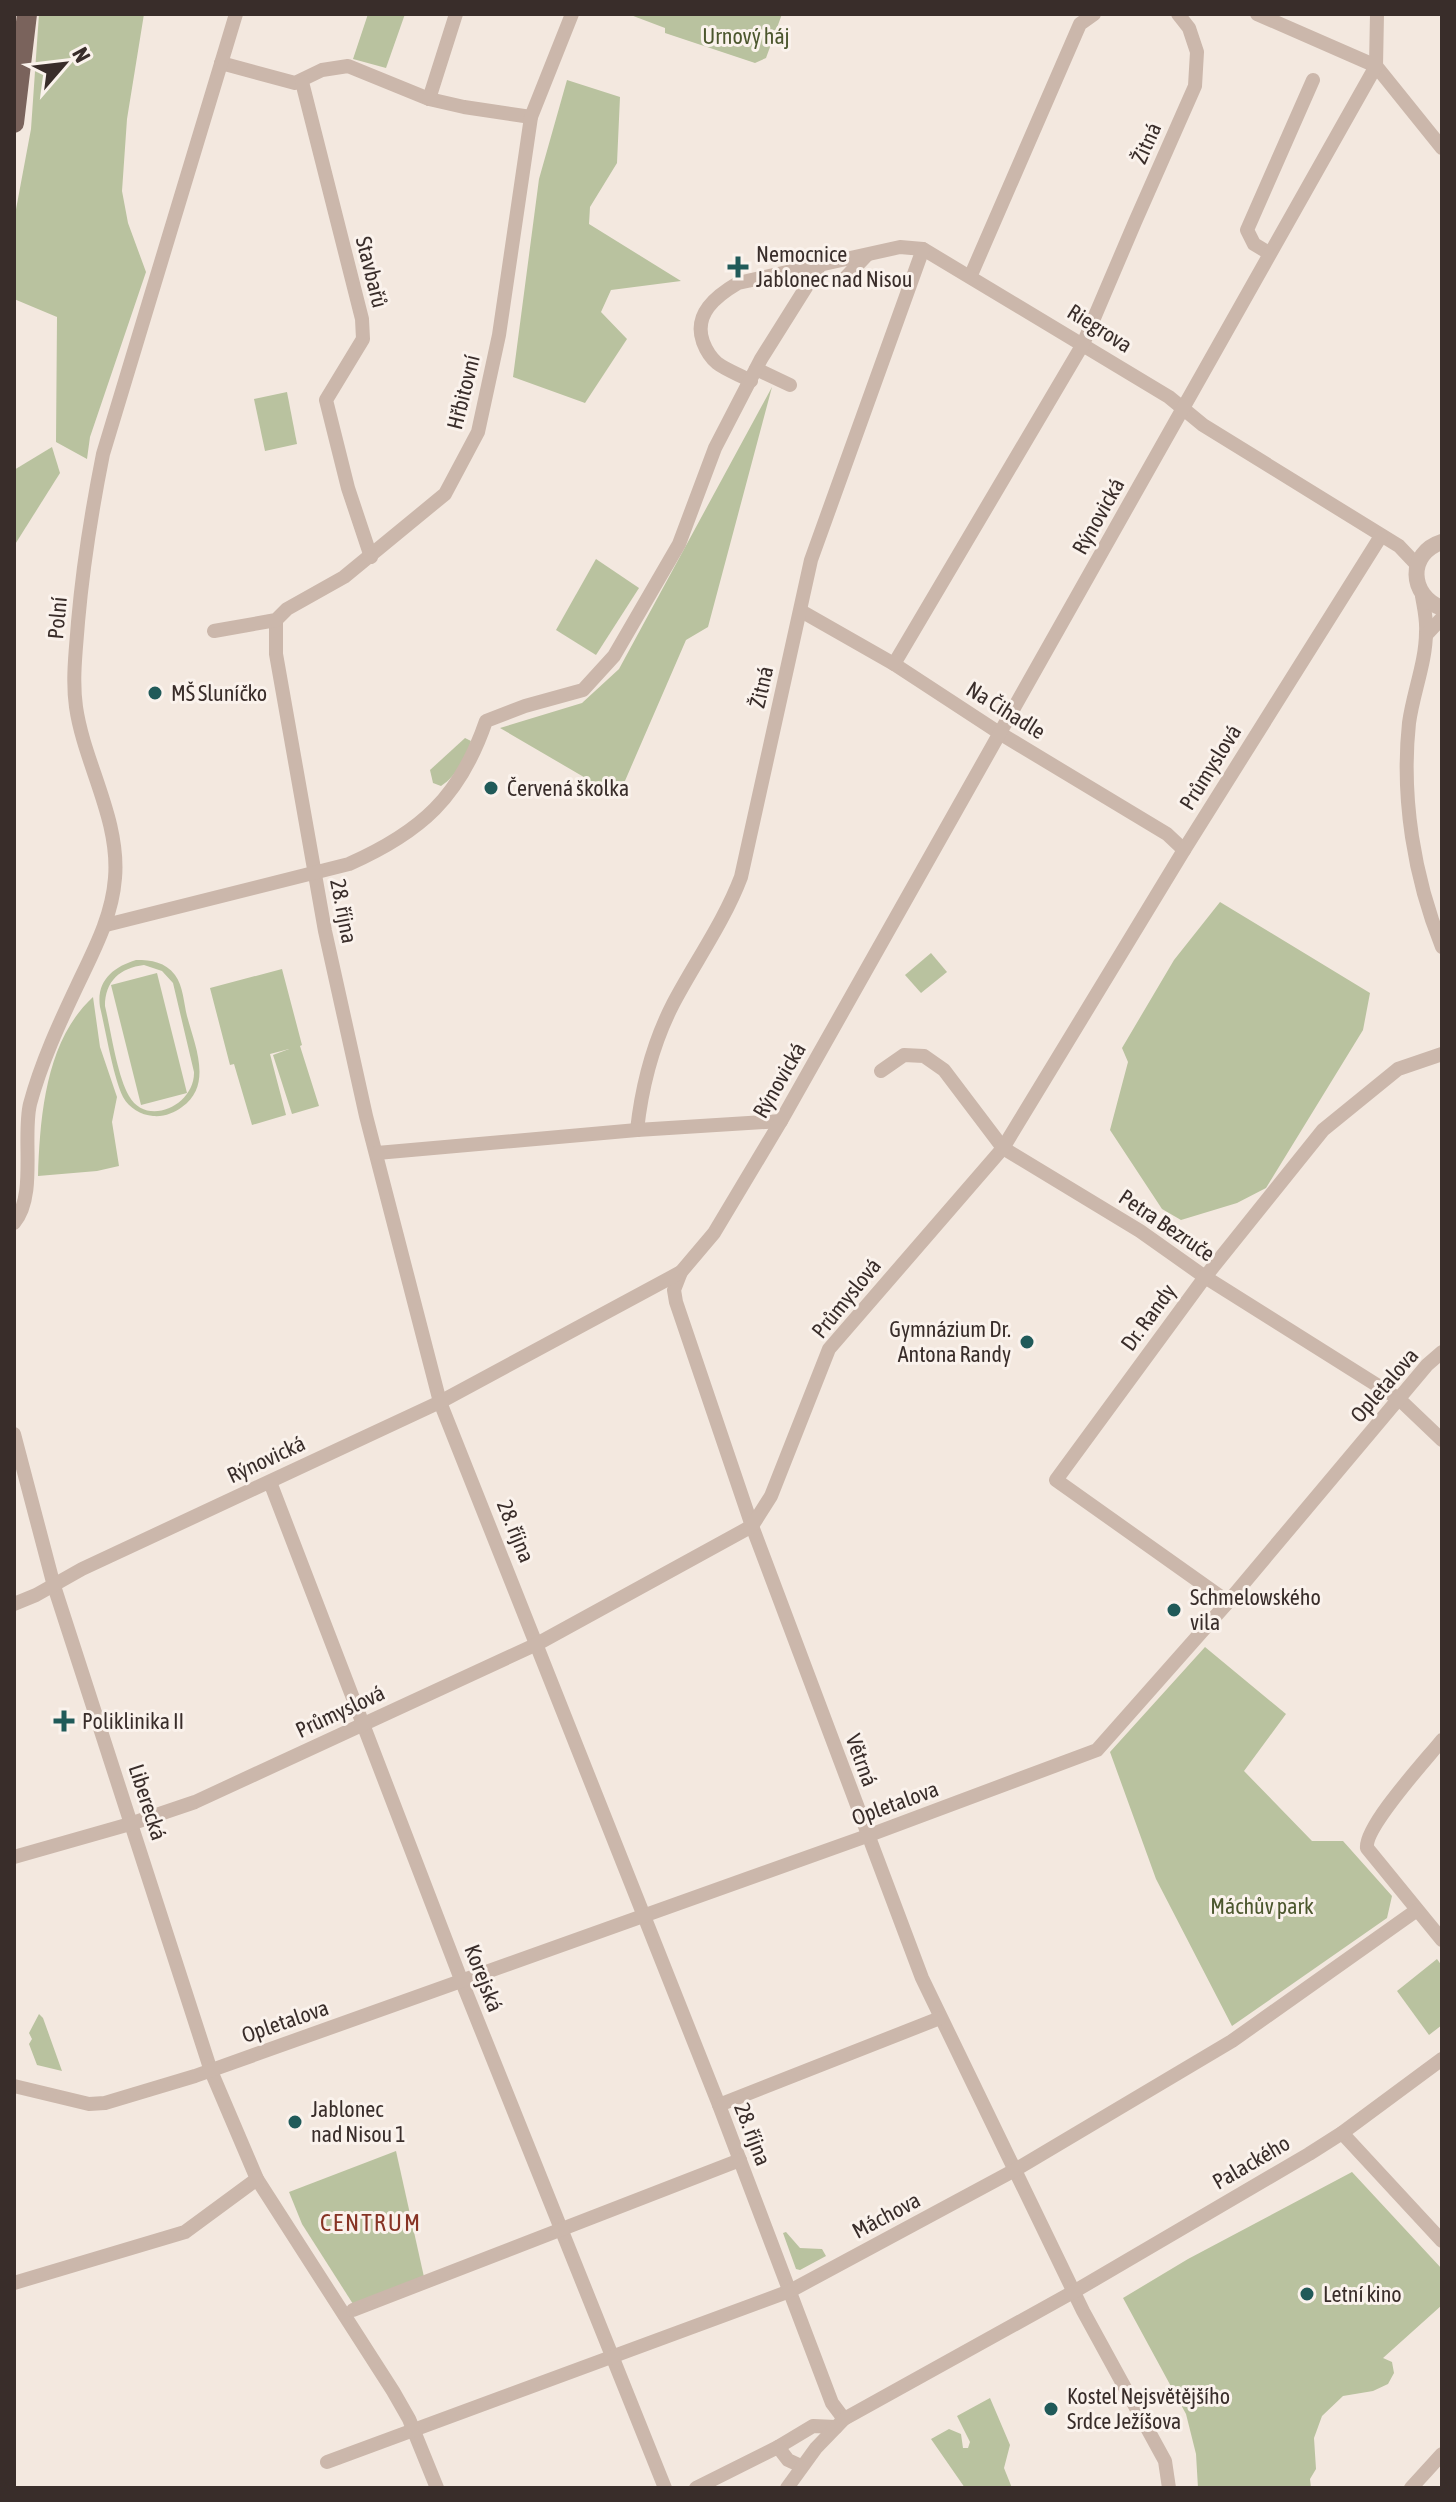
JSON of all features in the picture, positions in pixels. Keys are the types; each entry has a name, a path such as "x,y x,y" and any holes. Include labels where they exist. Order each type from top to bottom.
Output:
{"main road":[{"path":"14,123 27,14"}],"street":[{"name":"Polní","path":"14,1223 25,1193 29,1107 54,1035 106,925 113,900 116,873 113,840 76,708 74,678 81,591 96,488 135,345 236,14"},
{"path":"429,99 456,14"},
{"name":"Hřbitovní","path":"214,631 276,620 287,609 344,577 371,557 445,494 478,432 499,335 531,117 572,14"},
{"path":"971,275 1080,24 1094,14"},
{"name":"Žitná","path":"894,664 1083,344 1195,86 1197,52 1189,28 1178,14"},
{"path":"1257,14 1376,66 1442,148"},
{"name":"Rýnovická","path":"14,1604 82,1569 440,1402 681,1272 714,1233 781,1121 1376,66 1377,14"},
{"path":"221,63 285,82 302,82 322,70 348,66 429,99 531,117"},
{"path":"1269,253 1254,244 1247,230 1313,80"},
{"name":"Stavbařů","path":"302,82 362,319 363,339 326,400 348,488 371,557"},
{"path":"790,385 718,364 707,352 700,332 701,318 708,306 721,293 738,283 900,247 923,249"},
{"name":"Riegrova","path":"923,249 971,275 1169,397 1203,425 1399,546 1417,565 1436,544"},
{"name":"Žitná","path":"637,1130 642,1084 656,1041 741,877 811,560 923,249"},
{"path":"846,277 867,255"},
{"path":"106,925 349,864 384,849 409,834 454,786 476,751 486,721 525,706 583,690 614,656 679,544 715,448 754,375 820,265"},
{"name":"Průmyslová","path":"14,1857 195,1802 537,1644 752,1526 771,1496 829,1349 929,1226 1003,1148 1184,850 1381,536"},
{"name":"Riegrova","path":"1399,546 1436,544"},
{"path":"1417,565 1417,586 1422,596 1427,634 1409,723 1407,780 1412,837 1423,891 1442,947"},
{"path":"1422,596 1442,608"},
{"name":"Na Čihadle","path":"801,611 894,664 1001,734 1167,834 1184,850"},
{"path":"1427,634 1442,618"},
{"name":"28. října","path":"276,620 276,654 314,873 366,1116 440,1402 719,2105 840,2423"},
{"path":"349,864 374,844 397,833 409,834"},
{"name":"Dr. Randy","path":"1228,1602 1056,1480 1205,1277 1323,1130 1398,1069 1442,1054"},
{"name":"Petra Bezruče","path":"881,1071 904,1055 924,1056 944,1070 1003,1148 1140,1231 1205,1277 1399,1399 1442,1440"},
{"path":"377,1153 781,1121"},
{"name":"Větrná","path":"681,1272 674,1290 676,1302 752,1526 867,1836 940,2018 1083,2311 1165,2461 1169,2488"},
{"name":"Opletalova","path":"14,2086 89,2104 105,2103 211,2071 867,1836 1097,1750 1228,1602 1427,1365 1442,1352"},
{"name":"Liberecká","path":"14,1434 54,1586 211,2071 257,2179 393,2391 414,2430 437,2488"},
{"name":"Korejská","path":"270,1482 462,1982 665,2488"},
{"path":"1442,1740 1374,1824 1366,1840 1367,1848 1442,1940"},
{"name":"Máchova","path":"327,2462 790,2291 1015,2170 1232,2041 1417,1910"},
{"path":"719,2105 940,2018"},
{"name":"Palackého","path":"840,2423 1075,2291 1342,2133 1442,2059"},
{"path":"1342,2133 1442,2241"},
{"path":"353,2310 740,2160"},
{"path":"14,2283 185,2232 257,2179"},
{"path":"696,2488 813,2426 840,2423"},
{"path":"787,2488 801,2466 840,2423"},
{"path":"778,2447 788,2460 801,2466"},
{"path":"1411,2488 1442,2454"}],"green space":[{"path":"39,14 144,14 127,119 122,191 128,223 146,272 90,437 87,459 56,442 57,317 14,299 14,220 31,129"},
{"path":"368,14 405,14 386,68 353,59"},
{"name":"Urnový háj","path":"628,14 782,14 766,58 755,63 665,33 665,28"},
{"path":"567,80 620,97 617,163 590,207 589,224 681,281 611,290 601,312 627,339 585,403 513,377 539,179"},
{"path":"772,387 708,627 686,640 618,797 500,728 582,703 619,669"},
{"path":"287,392 297,444 265,451 254,399"},
{"path":"52,447 60,473 14,546 14,470"},
{"path":"596,559 639,588 596,655 556,630"},
{"path":"465,738 471,741 456,772 441,786 433,783 430,770"},
{"path":"1220,902 1370,993 1363,1030 1266,1188 1237,1203 1181,1220 1162,1209 1110,1130 1128,1062 1122,1048 1174,960"},
{"path":"931,953 947,972 921,993 905,975"},
{"path":"153,961 167,967 182,989 197,1052 199,1076 191,1098 182,1107 165,1115 144,1114 129,1104 119,1088 113,1066 99,998 108,976 128,963","holes":["144,965 162,971 173,983 194,1072 192,1084 179,1103 158,1111 137,1106 129,1096 118,1065 105,1006 108,989 121,973"]},
{"path":"282,969 300,1046 319,1106 292,1114 273,1055 289,1049 270,1054 286,1115 252,1125 234,1064 230,1065 210,988"},
{"path":"157,973 187,1093 141,1105 111,985"},
{"path":"93,997 100,1047 117,1097 112,1122 119,1166 38,1176 44,1104 55,1056 77,1015"},
{"name":"Máchův park","path":"1205,1647 1286,1714 1244,1771 1312,1841 1343,1841 1392,1896 1387,1918 1232,2026 1156,1879 1110,1752"},
{"path":"1437,1959 1442,1966 1442,2025 1429,2035 1397,1991"},
{"path":"39,2014 62,2071 37,2065 29,2044 32,2039 29,2033"},
{"path":"396,2151 424,2277 353,2304 302,2224 289,2192"},
{"path":"1352,2172 1442,2269 1442,2305 1383,2358 1392,2362 1394,2373 1388,2384 1373,2391 1343,2396 1322,2416 1314,2438 1316,2469 1310,2479 1311,2488 1198,2488 1196,2454 1186,2414 1123,2298 1188,2259"},
{"path":"786,2232 800,2248 822,2249 826,2256 800,2270 796,2269 783,2233"},
{"path":"990,2398 1010,2445 1004,2468 1012,2488 965,2488 931,2439 949,2429 961,2434 963,2448 968,2448 970,2442 957,2416"}],"place":[{"name":"Nemocnice Jablonec nad Nisou","path":"738,267"},
{"name":"MŠ Sluníčko","path":"155,693"},
{"name":"Červená školka","path":"491,788"},
{"name":"Gymnázium Dr. Antona Randy","path":"1027,1342"},
{"name":"Schmelowského vila","path":"1174,1610"},
{"name":"Poliklinika II","path":"64,1721"},
{"name":"Jablonec nad Nisou 1","path":"295,2122"},
{"name":"Letní kino","path":"1307,2294"},
{"name":"Kostel Nejsvětějšího Srdce Ježíšova","path":"1051,2409"}],"district":[{"name":"CENTRUM","path":"371,2223"}]}
